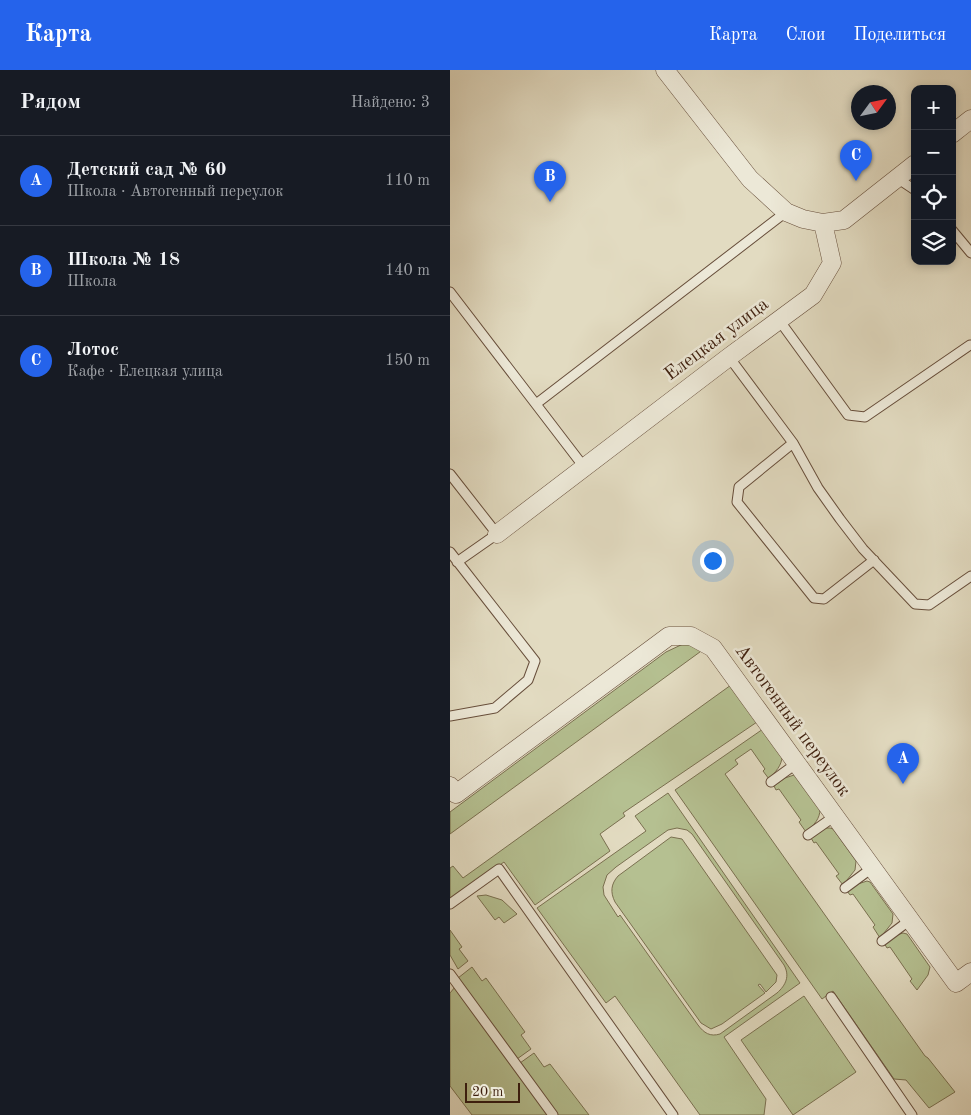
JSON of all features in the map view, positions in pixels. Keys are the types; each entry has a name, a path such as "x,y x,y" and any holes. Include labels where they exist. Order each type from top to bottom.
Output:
{"street":[{"path":"665,70 750,180 786,212 823,223 844,220 911,167"},
{"path":"956,131 971,119"},
{"name":"Елецкая улица","path":"497,534 813,295 832,263 823,223"},
{"name":"Автогенный переулок","path":"452,793 669,636 690,636 713,648 956,983 971,972"}],"lane":[{"path":"898,178 911,187"},
{"path":"536,404 786,212"},
{"path":"956,235 971,253"},
{"path":"450,292 584,467"},
{"path":"779,320 848,415 865,416 970,345"},
{"path":"729,357 793,443 818,488 840,519 874,560 915,604 929,605 971,576"},
{"path":"793,443 739,487 737,502 814,598 824,600 874,560"},
{"path":"450,474 497,534 457,562"},
{"path":"450,552 535,660 528,680 495,708 450,716"},
{"path":"771,782 797,763"},
{"path":"808,835 835,816"},
{"path":"845,888 872,868"},
{"path":"450,904 500,869 673,1115"},
{"path":"882,941 910,920"},
{"path":"451,979 553,1115"},
{"path":"831,997 912,1115"}],"green space":[{"path":"683,644 692,644 704,649 450,834 450,812 666,652"},
{"path":"731,685 757,722 623,813 625,816 600,834 610,851 535,905 504,862 450,900 450,868 453,866 463,878"},
{"path":"763,729 782,756 781,763 776,771 769,779 763,771 765,769 751,749 735,760 738,764 725,774 925,1056 955,1092 929,1108 906,1080 894,1079 833,991 822,999 675,790"},
{"path":"794,775 820,809 816,822 806,832 799,822 801,820 779,789 776,790 774,786 785,778"},
{"path":"668,793 800,983 724,1037 766,1099 764,1115 700,1115 615,996 606,1003 537,908 646,831 635,816","holes":["677,828 687,830 692,834 784,965 787,973 785,984 777,993 716,1035 708,1034 698,1025 620,915 618,917 604,895 603,887 607,875 616,867 668,830"]},
{"path":"826,828 833,829 856,861 855,870 843,885 836,876 839,874 811,838"},
{"path":"671,837 682,839 777,975 776,982 766,992 760,984 758,985 765,993 722,1024 711,1029 701,1023 615,902 612,895 613,885 618,876"},
{"path":"867,881 870,882 893,914 892,923 880,938 873,927 875,925 853,894 850,895 847,891"},
{"path":"486,895 502,900 517,914 504,923 499,917 495,920 477,896"},
{"path":"450,930 462,947 459,949 468,961 458,969 450,955"},
{"path":"903,933 907,934 930,967 928,975 917,990 910,981 912,979 890,947 887,948 884,943 894,936"},
{"path":"472,967 482,981 486,978 525,1032 521,1035 531,1049 517,1059 458,978"},
{"path":"455,987 553,1115 472,1115 450,1086 450,993"},
{"path":"804,996 856,1072 793,1115 741,1040"},
{"path":"534,1053 544,1067 550,1064 589,1115 557,1115 520,1063"}],"place":[{"name":"Лотос","path":"856,181"},
{"name":"Школа № 18","path":"550,202"},
{"name":"Детский сад № 60","path":"903,784"}]}
